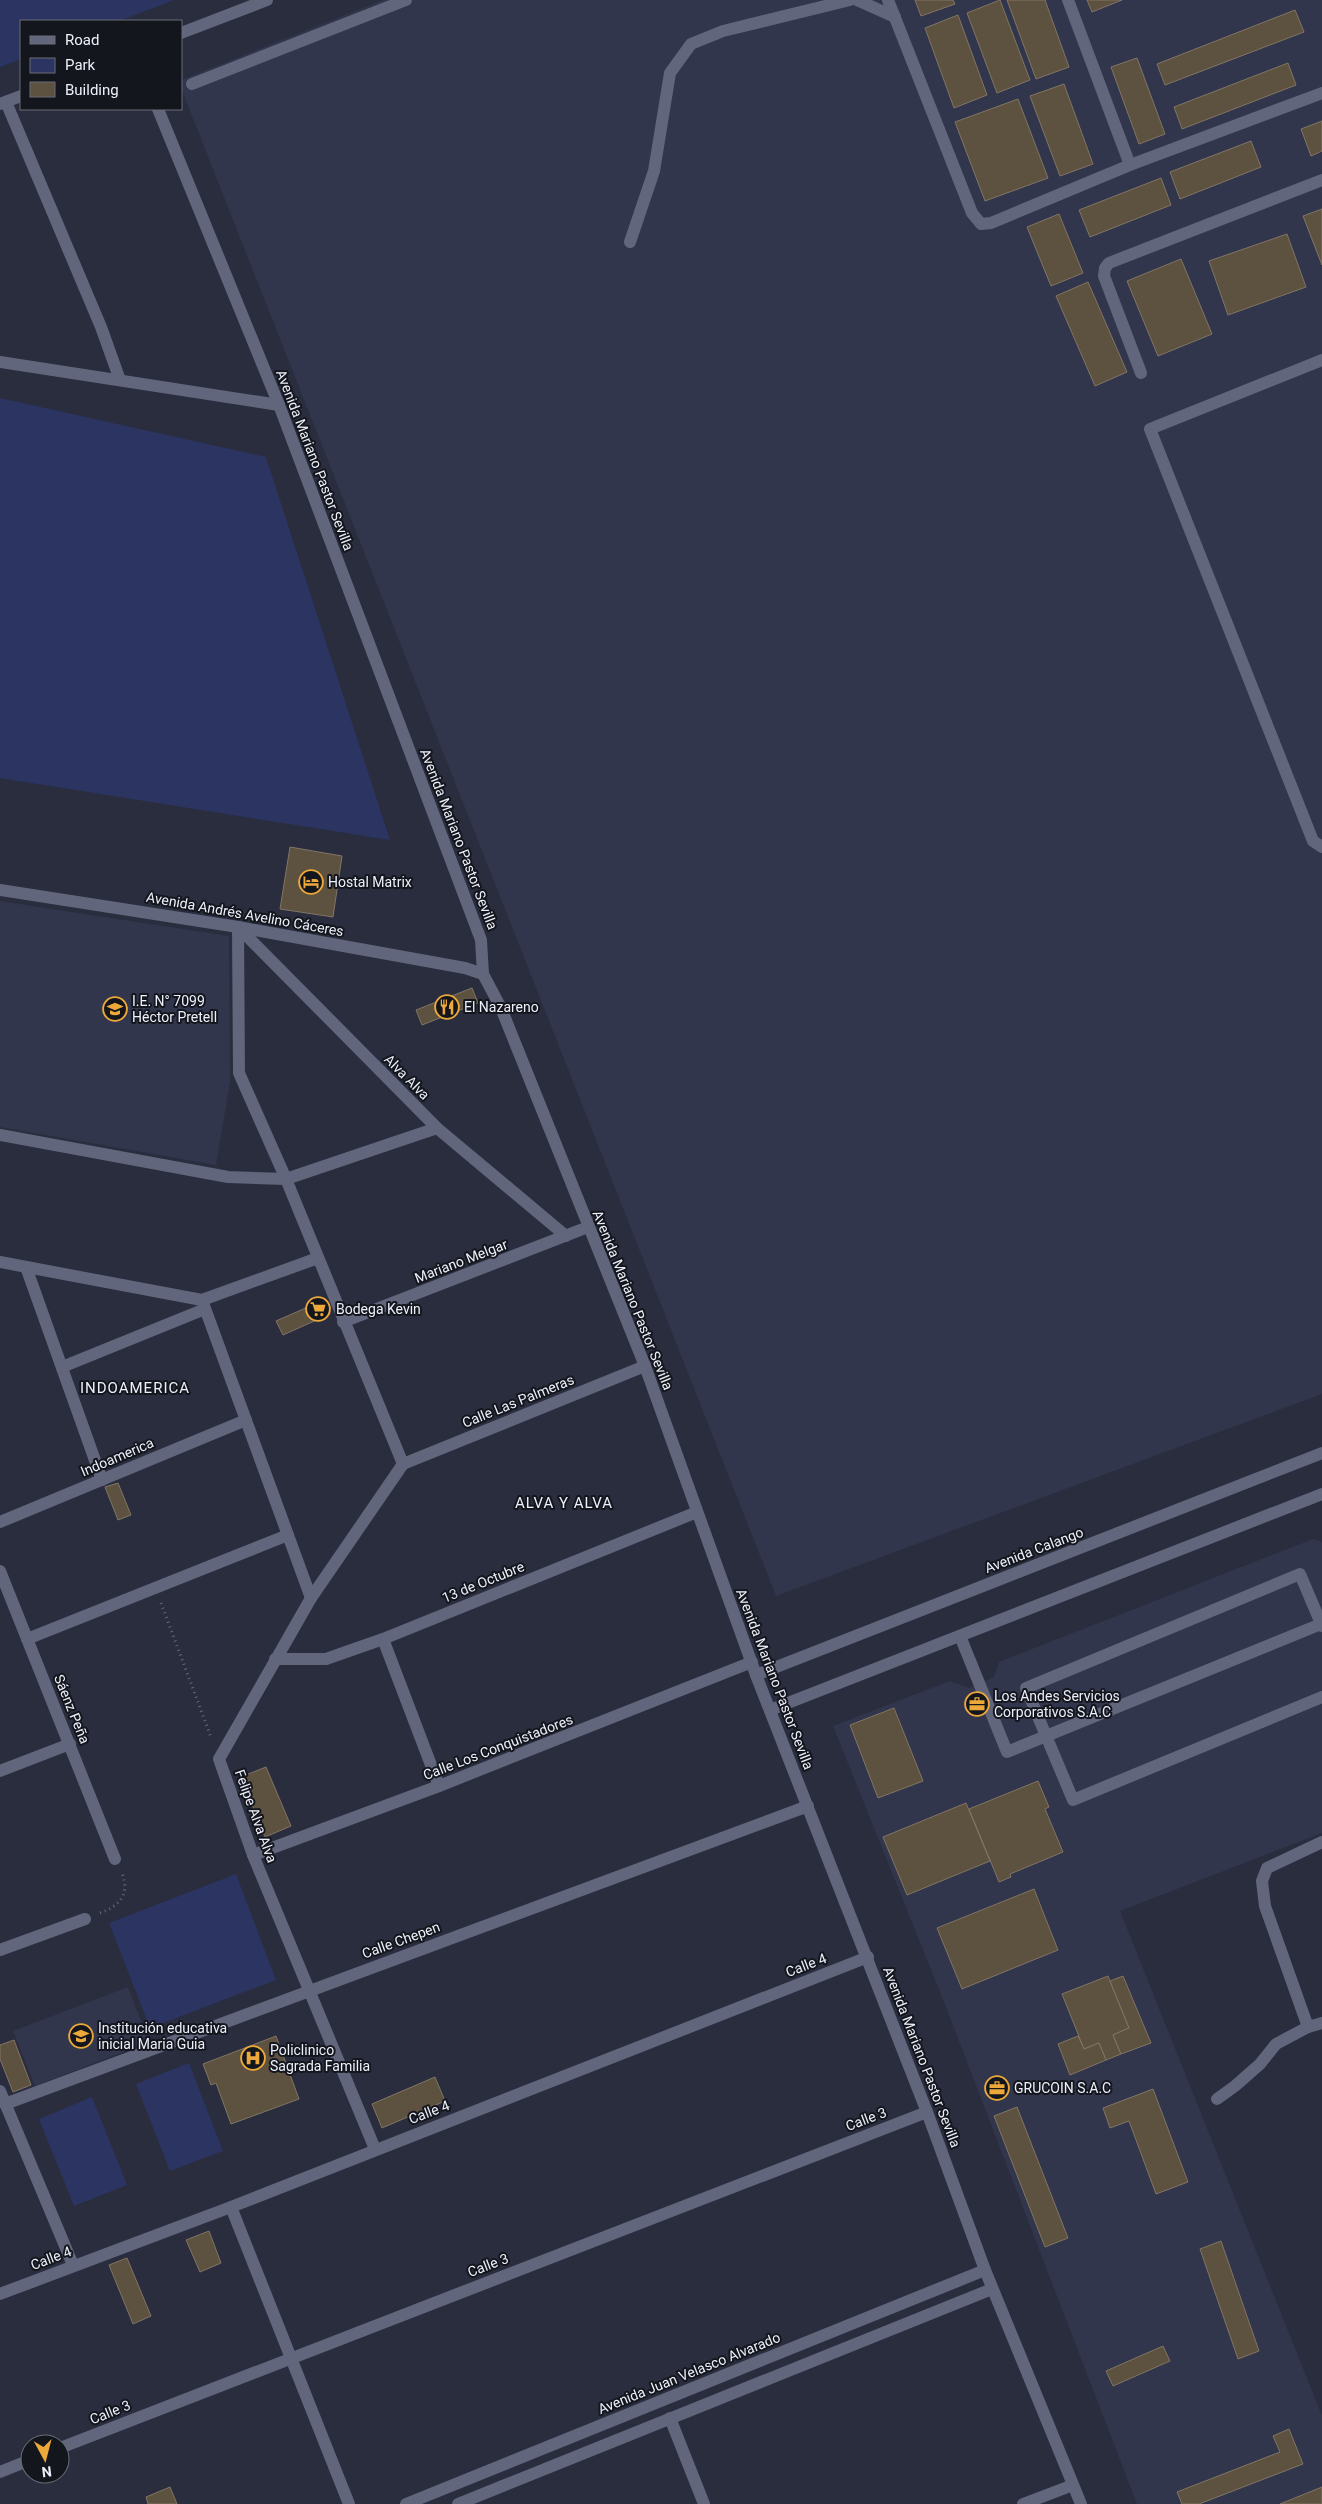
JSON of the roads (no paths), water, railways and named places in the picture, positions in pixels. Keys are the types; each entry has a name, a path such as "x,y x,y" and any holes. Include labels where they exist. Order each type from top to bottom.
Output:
{"street":[{"path":"182,33 267,0"},
{"path":"192,84 406,0"},
{"path":"630,242 654,171 670,74 691,44 723,31 850,0"},
{"path":"857,0 895,17"},
{"path":"888,0 972,213 981,224 991,223 1130,165 1322,92"},
{"path":"1068,0 1130,165"},
{"path":"20,96 3,103 97,318 120,380"},
{"name":"Avenida Mariano Pastor Sevilla","path":"158,110 279,405 481,940 484,974 501,1008 645,1366 754,1669 868,1957 984,2270 1081,2504"},
{"path":"1141,373 1104,276 1105,268 1109,263 1322,180"},
{"path":"1322,360 1150,429 1313,841 1322,847"},
{"path":"0,362 279,405"},
{"name":"Avenida Andrés Avelino Cáceres","path":"0,890 238,927 465,968 484,974"},
{"path":"238,927 239,1074 286,1179 343,1322 403,1464"},
{"name":"Alva Alva","path":"238,927 437,1128 566,1236"},
{"path":"0,1135 228,1177 286,1179 437,1128"},
{"name":"Mariano Melgar","path":"343,1322 588,1226"},
{"path":"62,1367 318,1258"},
{"path":"0,1262 204,1305"},
{"path":"26,1267 102,1480"},
{"path":"204,1305 312,1598"},
{"name":"Calle Las Palmeras","path":"403,1464 645,1366"},
{"name":"Indoamerica","path":"0,1522 246,1420"},
{"name":"Avenida Calango","path":"754,1669 1322,1453"},
{"name":"Felipe Alva Alva","path":"375,2149 308,1991 253,1854 219,1759 275,1659 312,1598 403,1464"},
{"path":"770,1710 1321,1497"},
{"name":"13 de Octubre","path":"275,1659 326,1659 384,1639 697,1512"},
{"path":"27,1639 288,1535"},
{"name":"Sáenz Peña","path":"0,1571 4,1594 27,1639 116,1859"},
{"path":"960,1636 1008,1752 1046,1736 1322,1625 1300,1574 1026,1688 1046,1736 1073,1800 1322,1697"},
{"path":"384,1639 438,1786"},
{"name":"Calle Los Conquistadores","path":"253,1854 754,1669"},
{"path":"0,1771 70,1744"},
{"name":"Calle Chepen","path":"5,2112 308,1991 808,1806"},
{"path":"1308,2027 1265,1906 1262,1881 1267,1868 1322,1842"},
{"path":"0,1950 86,1919"},
{"name":"Calle 4","path":"0,2294 231,2207 868,1957"},
{"path":"1217,2099 1260,2064 1276,2044 1308,2027 1322,2023"},
{"path":"0,2091 5,2112 73,2266"},
{"name":"Calle 3","path":"70,2444 927,2112"},
{"path":"231,2207 349,2504"},
{"name":"Avenida Juan Velasco Alvarado","path":"406,2504 984,2270"},
{"path":"458,2504 992,2290"},
{"path":"670,2418 704,2504"},
{"path":"0,2472 20,2464"},
{"path":"1023,2504 1073,2485"}],"place":[{"name":"Hostal Matrix","path":"311,882"},
{"name":"El Nazareno","path":"447,1007"},
{"name":"I.E. N° 7099 Héctor Pretell","path":"115,1009"},
{"name":"Bodega Kevin","path":"318,1309"},
{"name":"Los Andes Servicios Corporativos S.A.C","path":"977,1704"},
{"name":"Institución educativa inicial Maria Guia","path":"81,2036"},
{"name":"Policlinico Sagrada Familia","path":"253,2058"},
{"name":"GRUCOIN S.A.C","path":"997,2088"}],"district":[{"name":"INDOAMERICA","path":"135,1388"},
{"name":"ALVA Y ALVA","path":"564,1503"}]}
